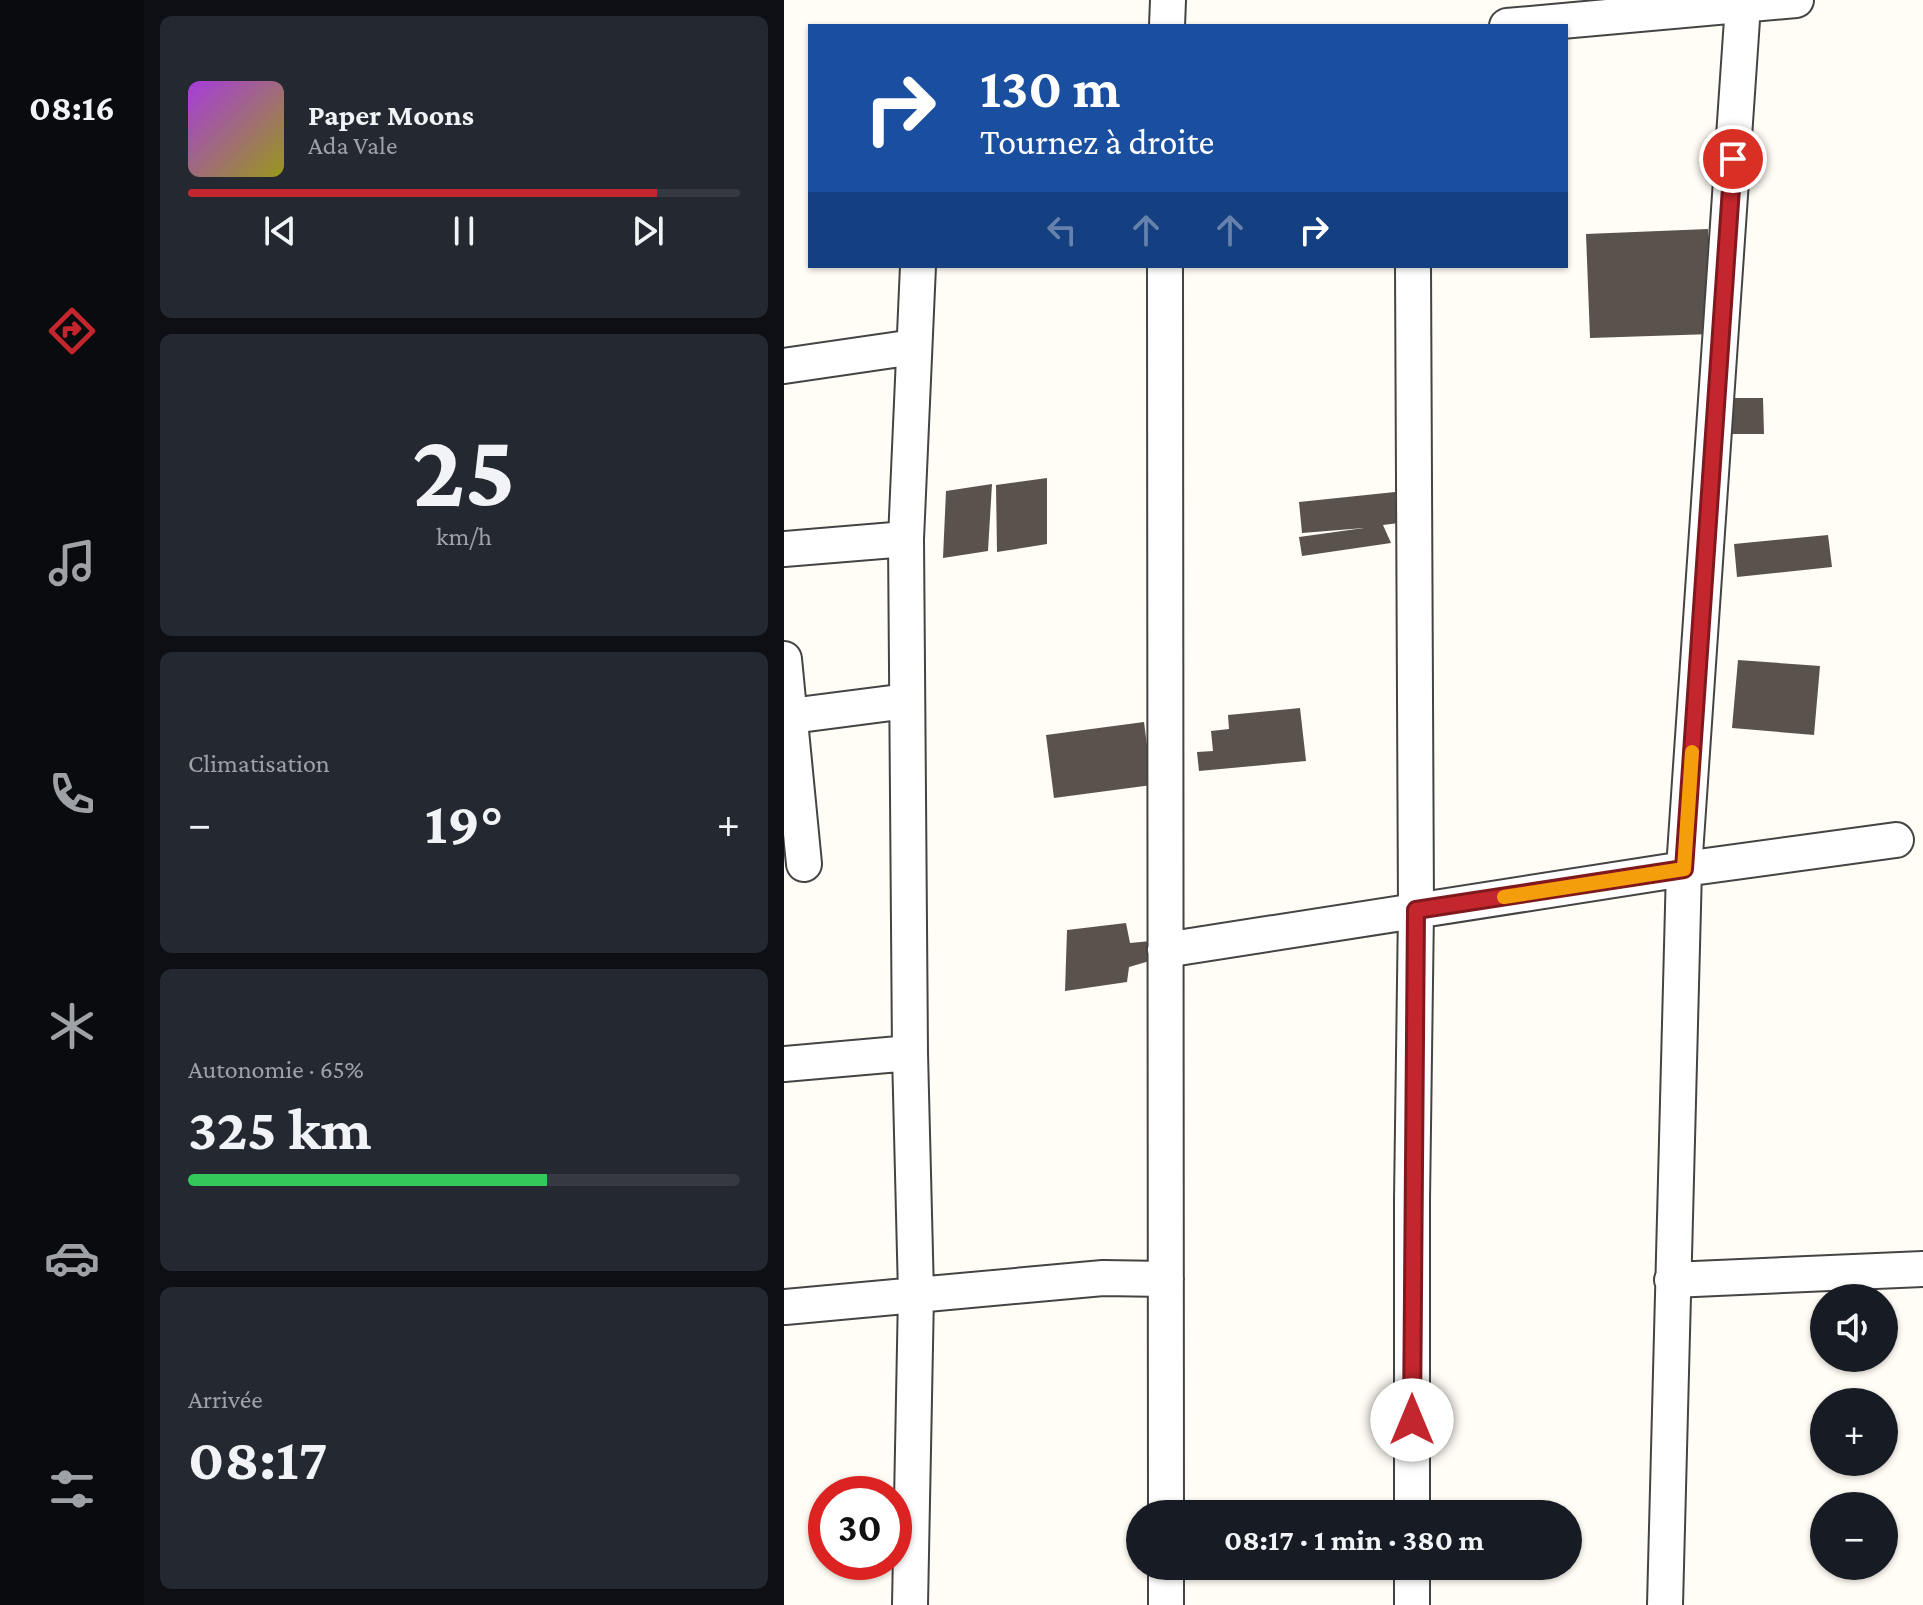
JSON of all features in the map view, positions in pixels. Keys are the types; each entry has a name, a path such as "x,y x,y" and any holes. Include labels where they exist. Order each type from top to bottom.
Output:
{"street":[{"path":"1167,24 1168,0"},
{"path":"1529,24 1796,0"},
{"path":"1665,1605 1684,869 1743,5"},
{"path":"910,1605 916,1294 910,1053 906,539 918,268"},
{"path":"1165,268 1166,1500"},
{"path":"1412,1500 1416,910 1413,268"},
{"path":"784,366 914,347"},
{"path":"784,549 906,539"},
{"path":"784,659 787,717 804,864"},
{"path":"787,717 907,701"},
{"path":"1165,950 1684,869 1896,840"},
{"path":"784,1064 910,1053"},
{"path":"1672,1280 1923,1269"},
{"path":"785,1307 1103,1278 1166,1279"},
{"path":"1166,1580 1166,1605"},
{"path":"1412,1580 1412,1605"}],"building":[{"path":"1708,229 1712,334 1590,338 1586,234"},
{"path":"1731,398 1763,398 1764,434 1731,434"},
{"path":"1047,478 1047,544 997,552 996,485"},
{"path":"992,484 988,551 943,558 946,491"},
{"path":"1395,492 1399,523 1383,525 1391,543 1302,556 1299,537 1364,528 1302,533 1299,502"},
{"path":"1828,535 1832,567 1737,577 1734,544"},
{"path":"1738,660 1820,666 1814,735 1732,728"},
{"path":"1300,708 1306,761 1199,771 1197,752 1213,751 1211,731 1229,729 1228,715"},
{"path":"1144,722 1152,785 1054,798 1046,735"},
{"path":"1126,923 1130,943 1151,941 1153,960 1129,967 1127,982 1065,991 1067,930"}],"slow traffic":[{"path":"1504,897 1684,869 1692,752"}],"route":[{"path":"1412,1420 1416,910 1684,869 1733,159"}]}
